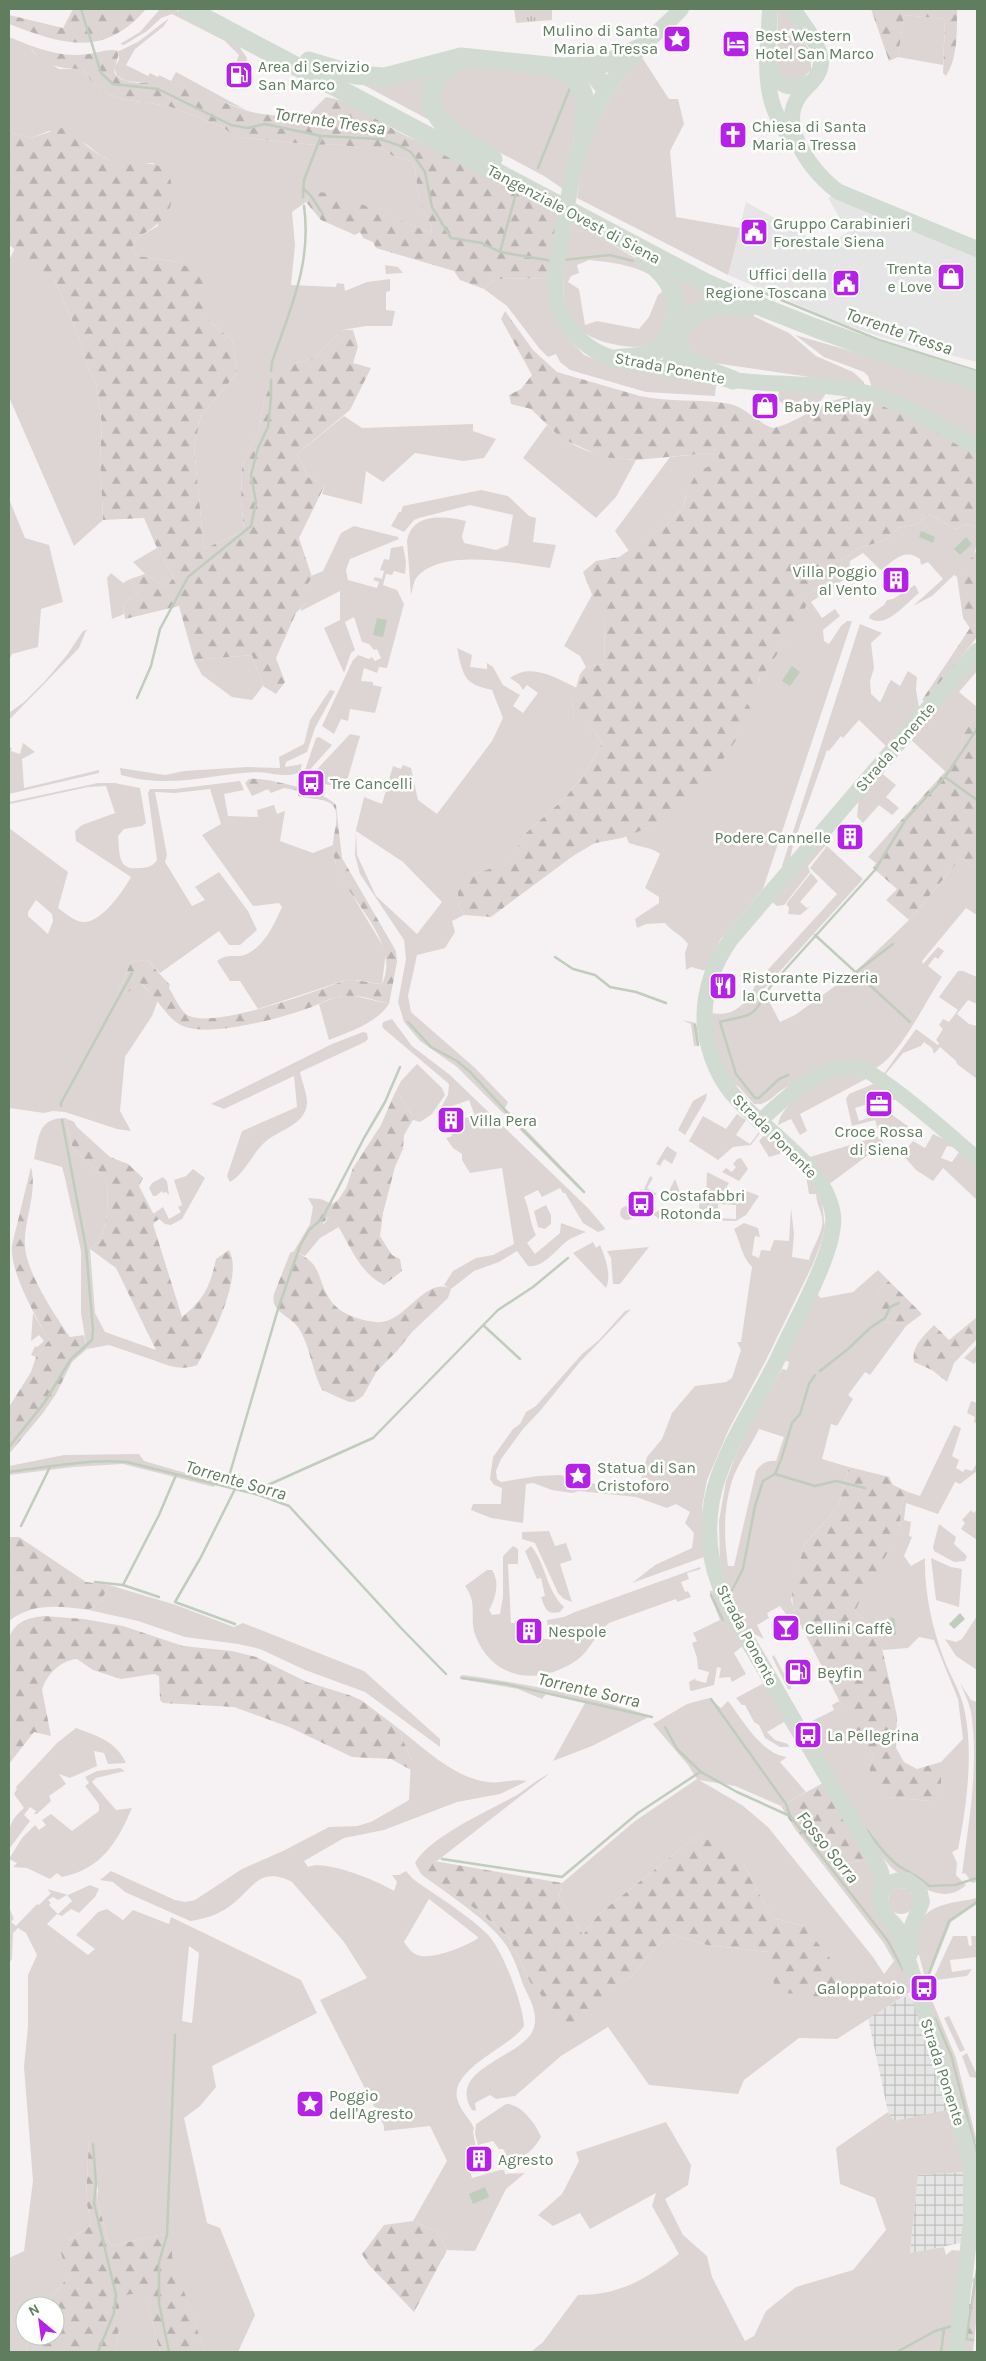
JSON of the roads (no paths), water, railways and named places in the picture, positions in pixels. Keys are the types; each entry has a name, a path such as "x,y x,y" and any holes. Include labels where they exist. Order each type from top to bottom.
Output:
{"highway":[{"name":"Tangenziale Ovest di Siena","path":"188,9 592,219 706,283 789,320 888,355 977,381"},
{"name":"Tangenziale Ovest di Siena","path":"212,9 493,159 592,219 769,300 885,344 977,371"},
{"path":"309,61 354,75 379,78 407,73 450,59 468,58 558,67 588,67 609,62 642,47"},
{"path":"468,58 448,66 438,75 431,94 432,107 443,124 493,159"},
{"path":"558,67 572,75 582,86 586,108 583,135"},
{"path":"588,67 606,89"},
{"path":"582,86 606,89"},
{"path":"592,219 649,262 662,274 675,295 681,318 673,344 669,369"},
{"path":"681,318 700,310 724,305 789,320"},
{"path":"616,359 651,353 673,344"},
{"path":"673,344 695,363 734,380"}],"main road":[{"path":"770,9 766,78 774,110 789,137 800,148 819,175 839,192 977,249"},
{"path":"793,9 819,54 820,69 813,81 798,97 793,109 792,124 800,148"},
{"name":"Strada Ponente","path":"676,11 622,67 606,89 583,135 575,162 556,277 558,302 571,328 586,344 616,359 734,380 839,387 870,394 892,402 977,446"},
{"path":"768,60 773,76 784,86 797,87 813,81"},
{"path":"774,110 783,112 793,109"},
{"name":"Strada Ponente","path":"956,2352 972,2222 971,2167 961,2127 899,1931 882,1909 882,1873 729,1604 719,1584 710,1543 712,1502 716,1482 791,1332 823,1262 832,1231 833,1215 818,1179 798,1157 759,1122 726,1086 709,1050 704,1005 710,978 717,962 735,935 977,651"},
{"path":"759,1122 802,1086 833,1070 857,1067 866,1070 888,1084 977,1158"},
{"name":"Strada Ponente","path":"861,1836 900,1880 907,1880 919,1889 922,1902 910,1941 911,1971"},
{"path":"882,1892 889,1883 900,1880"},
{"path":"888,1918 894,1921 906,1921 917,1915"}],"waterway":[{"name":"Torrente Tressa","path":"81,9 101,73 113,84 158,89 231,125 248,128 265,124 321,136 380,139 398,145 411,152 425,172 432,207 451,238 482,243 500,252 553,261"},
{"path":"538,168 570,88"},
{"path":"303,197 304,180 321,136"},
{"path":"303,189 312,197 323,214"},
{"path":"500,252 516,193"},
{"path":"271,371 272,362 292,305 302,267 306,227 304,206"},
{"name":"Torrente Tressa","path":"563,260 610,255 633,261"},
{"name":"Torrente Tressa","path":"757,290 879,340 977,371"},
{"path":"137,698 151,666 160,629 188,577 251,526 256,502 251,475 258,448 268,427 271,380"},
{"path":"788,1075 779,1079 759,1098 755,1098 736,1074 720,1022 745,1016 755,1010 773,983 875,870 906,819 945,777 977,729"},
{"path":"945,777 977,800"},
{"path":"815,935 910,1022"},
{"path":"856,972 893,944"},
{"path":"555,957 573,969 595,975 610,987 636,992 666,1003"},
{"path":"61,1106 132,973"},
{"path":"408,1022 431,1047 457,1061 470,1072 518,1124"},
{"path":"695,1025 698,1045"},
{"path":"229,1487 230,1473 278,1309 300,1246 309,1230 322,1219 385,1102 400,1067"},
{"path":"9,1447 44,1403 71,1359 92,1340 93,1330 86,1248 62,1120"},
{"path":"522,1129 584,1192"},
{"path":"259,1495 268,1485 373,1438 498,1310 533,1287 568,1258"},
{"path":"820,1371 848,1349 870,1328 885,1318 890,1307 899,1303"},
{"path":"483,1325 520,1359"},
{"path":"781,1460 792,1423 800,1414 809,1384 815,1375"},
{"name":"Torrente Sorra","path":"9,1472 82,1463 127,1462 259,1495 289,1506 446,1674"},
{"path":"775,1474 780,1462"},
{"path":"21,1526 50,1467"},
{"path":"730,1594 743,1569 755,1506 763,1481 775,1474 815,1486 836,1481 865,1488"},
{"path":"95,1582 123,1585 159,1515 176,1475"},
{"path":"235,1489 201,1557 175,1602 235,1624"},
{"path":"123,1585 159,1597"},
{"path":"711,1595 723,1620"},
{"name":"Torrente Sorra","path":"462,1678 506,1684 652,1717"},
{"path":"711,1699 786,1804 790,1816"},
{"name":"Fosso Sorra","path":"665,1727 677,1749 701,1772 737,1792 790,1816 888,1941 903,1970"},
{"path":"442,1859 562,1877 638,1813 700,1772"},
{"path":"867,1830 881,1849 894,1862 929,1886 955,1885 977,1878"},
{"path":"929,1973 949,1921 977,1902"},
{"name":"Fosso Sorra","path":"935,2018 951,2055 977,2154"},
{"path":"169,2352 159,2303 159,2262 167,2235 175,2035"},
{"path":"93,2144 96,2184 94,2203 116,2295 114,2313 98,2352"},
{"name":"Fosso Sorra","path":"973,2340 966,2339 977,2270"},
{"path":"897,2352 935,2331 952,2326"},
{"path":"941,2352 944,2329"}],"place":[{"name":"Mulino di Santa Maria a Tressa","path":"677,39"},
{"name":"Best Western Hotel San Marco","path":"736,44"},
{"name":"Area di Servizio San Marco","path":"239,75"},
{"name":"Chiesa di Santa Maria a Tressa","path":"733,135"},
{"name":"Gruppo Carabinieri Forestale Siena","path":"754,232"},
{"name":"Trenta e Love","path":"951,277"},
{"name":"Uffici della Regione Toscana","path":"846,283"},
{"name":"Baby RePlay","path":"765,406"},
{"name":"Villa Poggio al Vento","path":"896,580"},
{"name":"Tre Cancelli","path":"311,783"},
{"name":"Podere Cannelle","path":"850,837"},
{"name":"Ristorante Pizzeria la Curvetta","path":"723,986"},
{"name":"Croce Rossa di Siena","path":"879,1104"},
{"name":"Villa Pera","path":"451,1120"},
{"name":"Costafabbri Rotonda","path":"641,1204"},
{"name":"Statua di San Cristoforo","path":"578,1476"},
{"name":"Cellini Caffè","path":"786,1628"},
{"name":"Nespole","path":"529,1631"},
{"name":"Beyfin","path":"798,1672"},
{"name":"La Pellegrina","path":"808,1735"},
{"name":"Galoppatoio","path":"924,1988"},
{"name":"Poggio dell'Agresto","path":"310,2104"},
{"name":"Agresto","path":"479,2159"}]}
